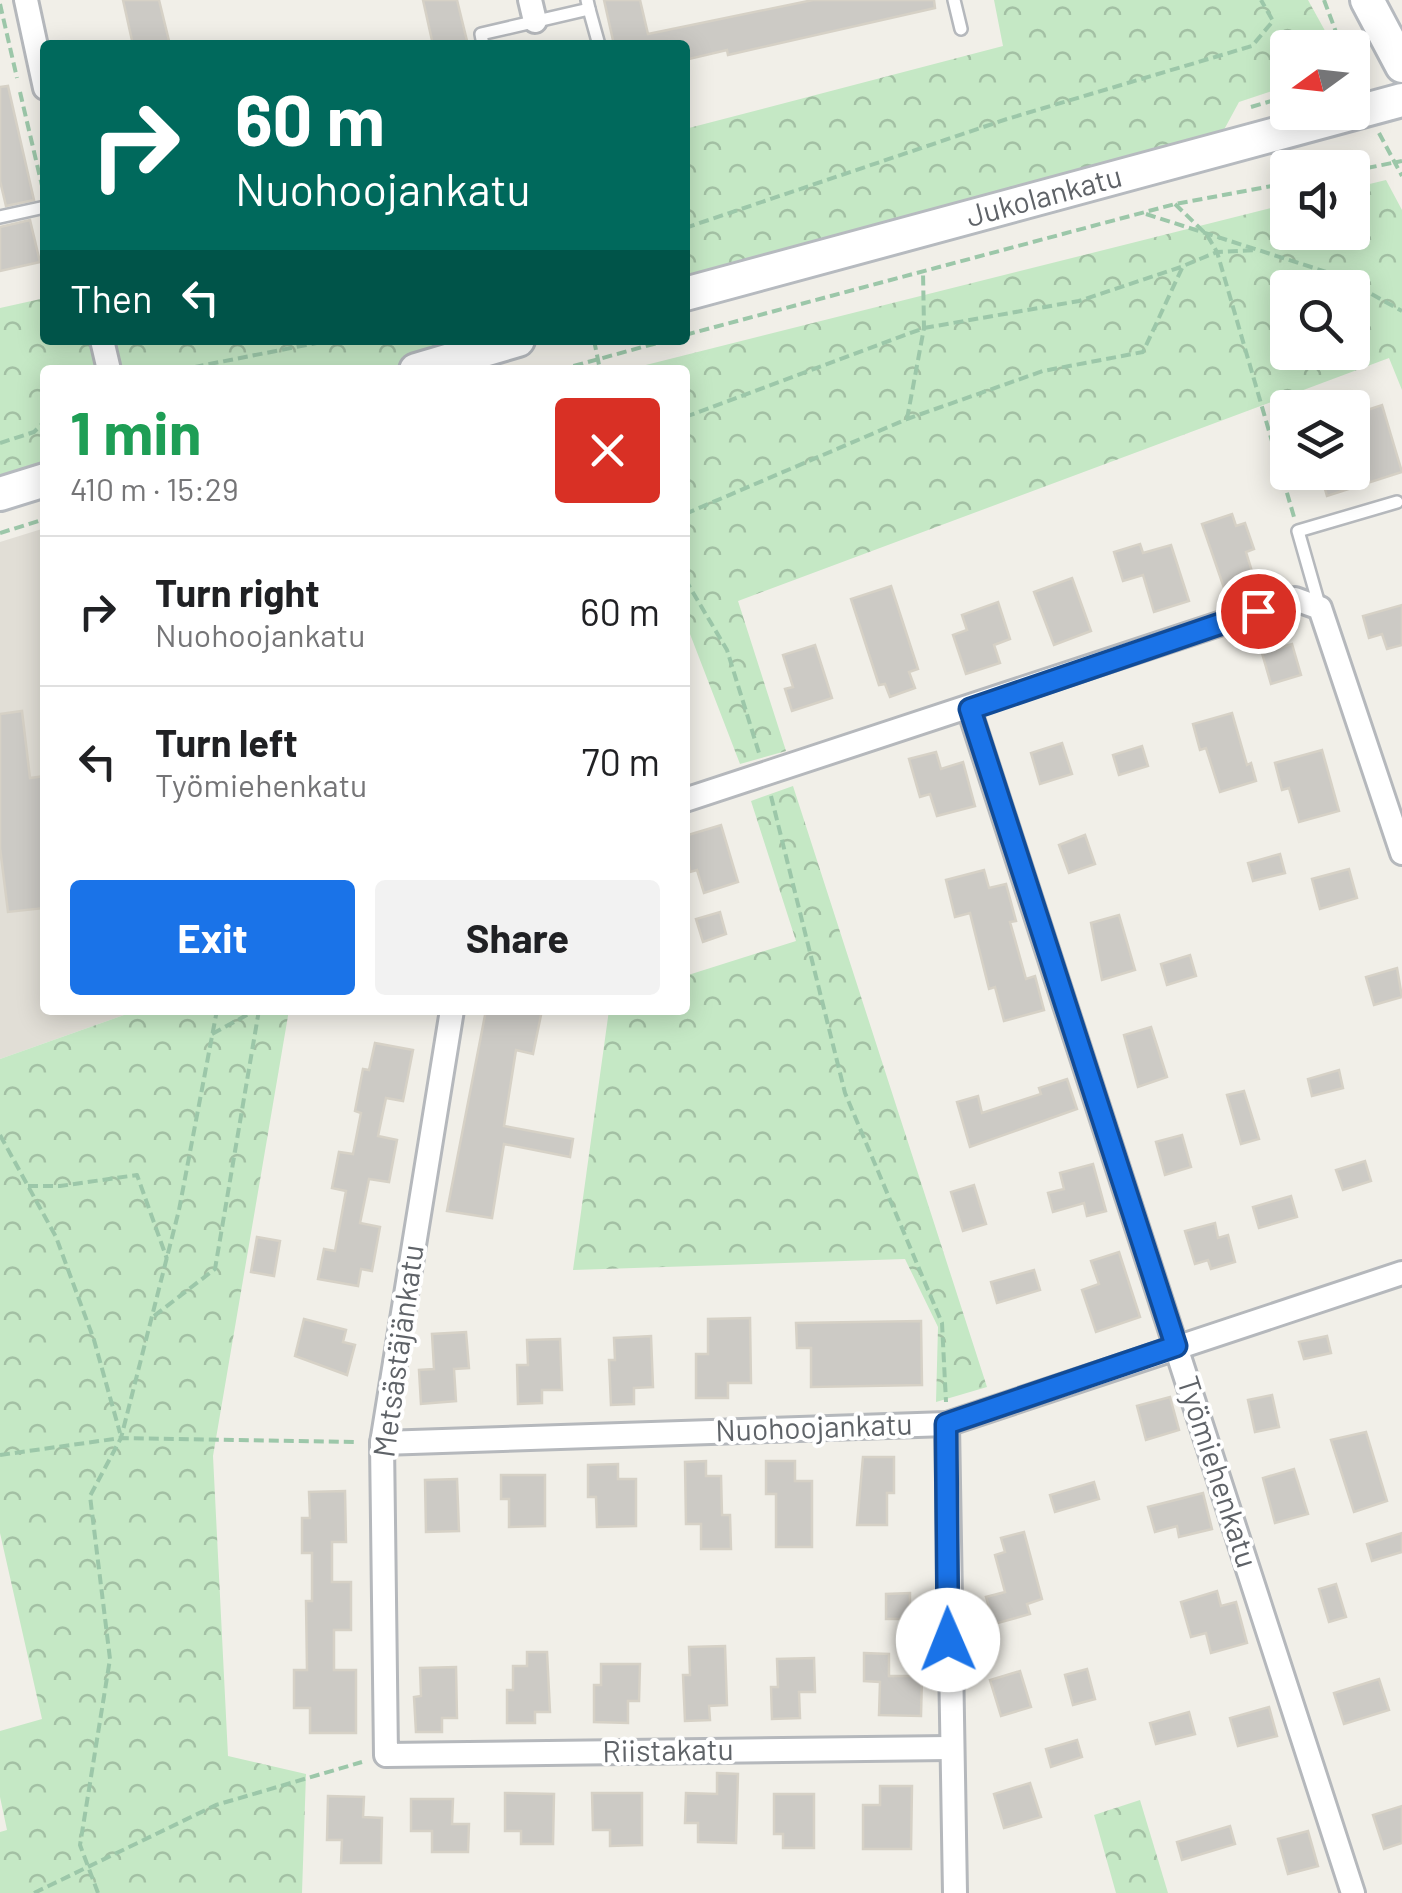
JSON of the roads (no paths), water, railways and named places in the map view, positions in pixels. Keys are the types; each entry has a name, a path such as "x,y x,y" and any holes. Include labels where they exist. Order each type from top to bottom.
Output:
{"main road":[{"path":"1367,0 1402,66"},
{"name":"Jukolankatu","path":"690,293 1402,100"},
{"path":"433,365 501,345"},
{"path":"0,494 40,482"}],"street":[{"path":"26,0 40,65"},
{"path":"690,798 1294,599 1320,608 1402,853"},
{"name":"Työmiehenkatu","path":"970,709 1354,1893"},
{"name":"Metsästäjänkatu","path":"386,1755 382,1443 451,1015"},
{"name":"Nuohoojankatu","path":"382,1443 946,1424 1402,1272"},
{"path":"946,1424 949,1748 955,1893"},
{"name":"Riistakatu","path":"386,1755 949,1748"}],"lane":[{"path":"954,0 962,30"},
{"path":"482,40 481,34 532,10 588,5 597,40"},
{"path":"0,217 40,205"},
{"path":"1320,608 1298,531 1397,502"}]}
